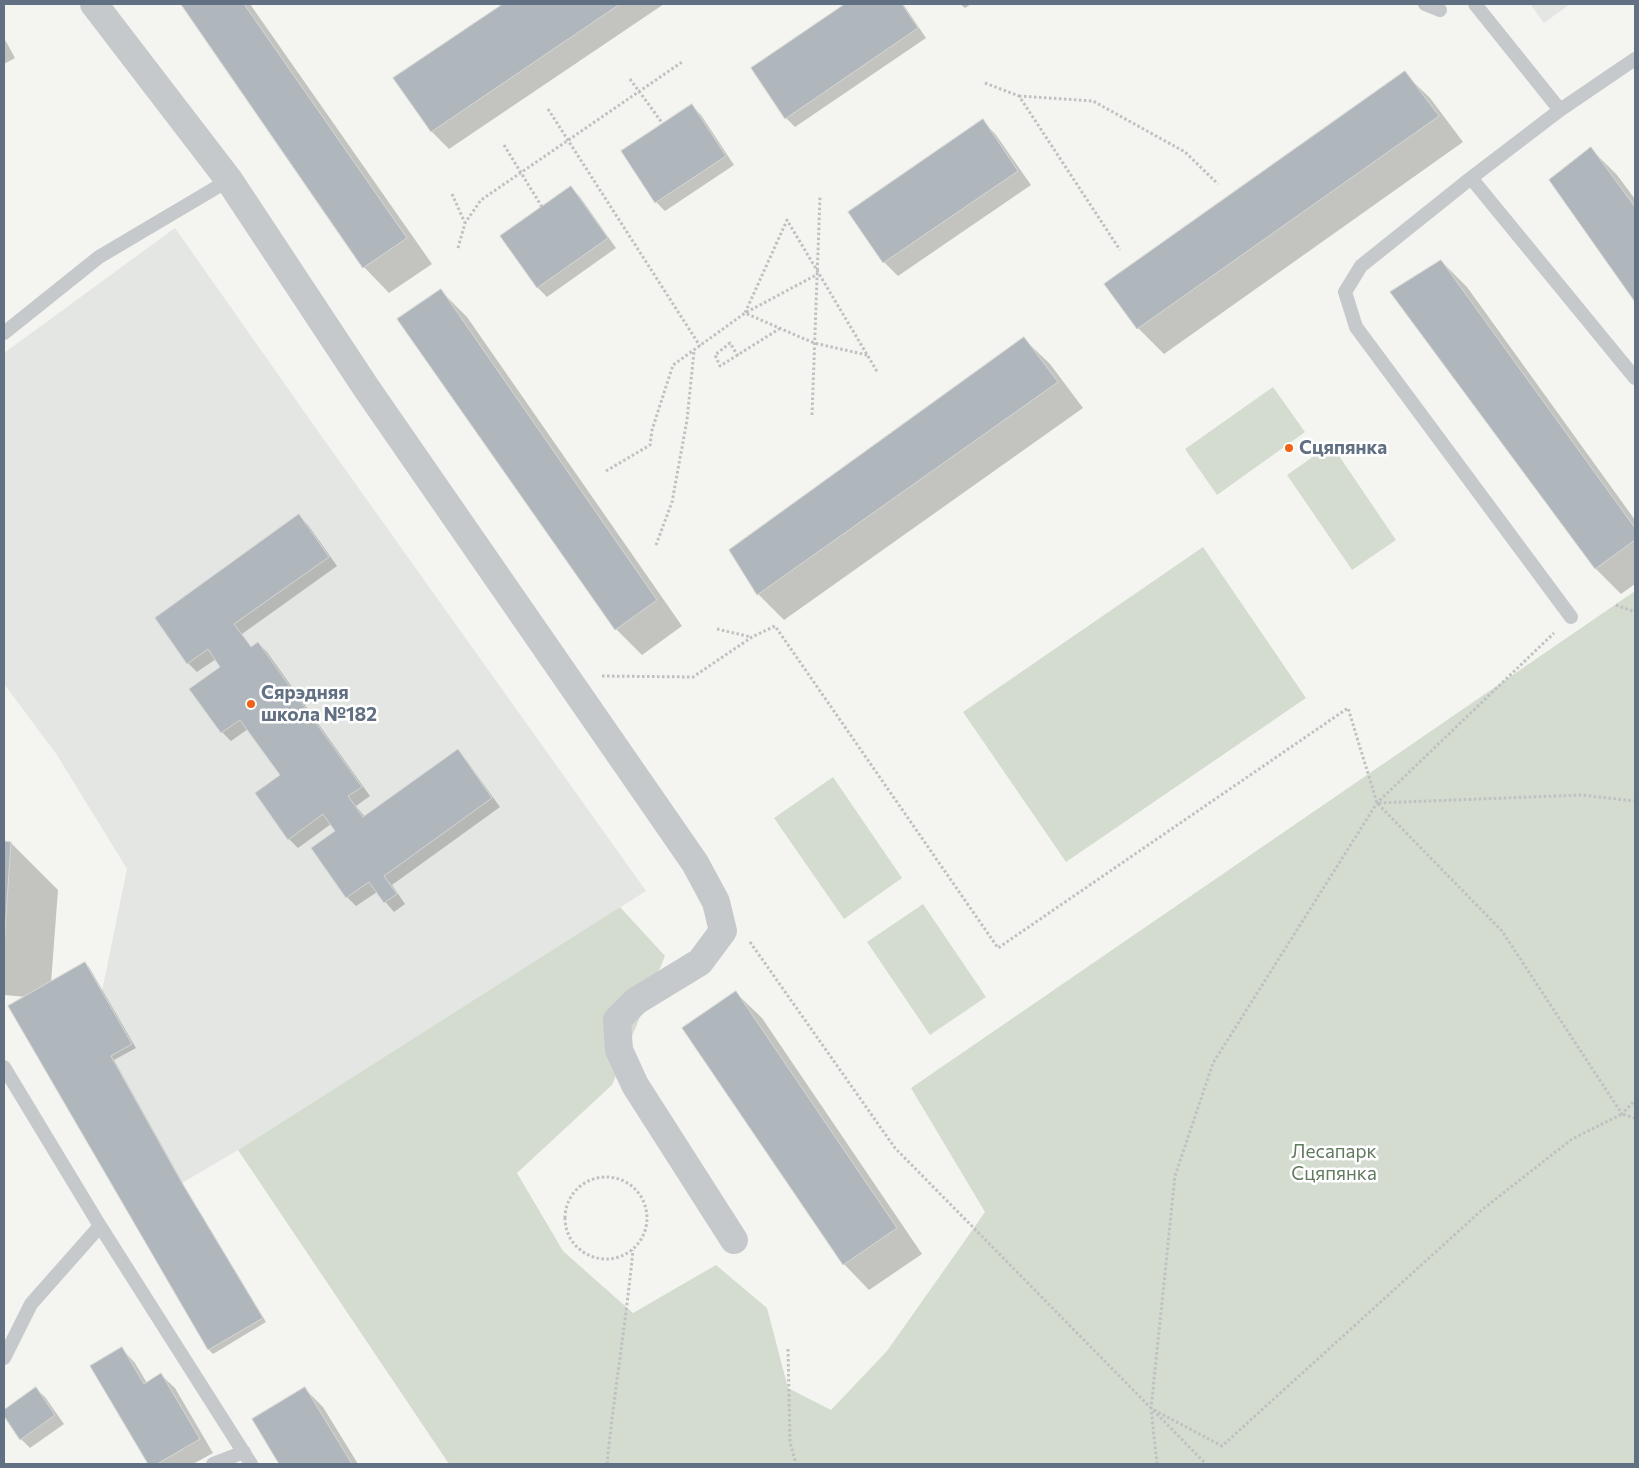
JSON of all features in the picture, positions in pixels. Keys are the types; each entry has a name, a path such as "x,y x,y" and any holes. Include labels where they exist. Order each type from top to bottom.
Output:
{"street":[{"path":"94,4 228,180 357,374 695,864 716,902 723,931 700,962 636,1001 616,1020 619,1050 635,1085 734,1240"}],"lane":[{"path":"1426,4 1440,10"},
{"path":"1475,4 1560,110"},
{"path":"1571,617 1356,327 1345,292 1361,266 1560,110 1635,60"},
{"path":"1472,178 1635,378"},
{"path":"4,333 99,257 228,180"},
{"path":"4,1067 100,1226 247,1458 213,1464"},
{"path":"4,1358 31,1304 100,1226"}],"path":[{"path":"458,248 465,222 481,200 682,62"},
{"path":"630,79 663,124"},
{"path":"985,83 1019,96 1093,101 1185,152 1218,184"},
{"path":"1019,96 1120,250"},
{"path":"548,109 700,346"},
{"path":"504,145 542,207"},
{"path":"452,194 465,222"},
{"path":"812,415 820,197"},
{"path":"745,313 788,220 818,274 878,372"},
{"path":"606,471 650,445 652,430 673,365 745,313 818,274"},
{"path":"745,313 814,342 867,355"},
{"path":"738,356 730,343 714,355 720,366 738,356 780,329"},
{"path":"656,545 672,502 687,420 694,350"},
{"path":"1616,605 1635,612"},
{"path":"1157,1464 1151,1409 1175,1176 1213,1063 1377,803 1571,617"},
{"path":"566,676 692,677 752,637 775,626 998,948 1348,708 1377,803 1502,931 1622,1114 1635,1118"},
{"path":"717,629 752,637"},
{"path":"1377,803 1580,795 1635,801"},
{"path":"746,937 895,1148 1206,1464"},
{"path":"1151,1409 1222,1446 1483,1209 1572,1139 1622,1114 1635,1100"},
{"path":"607,1464 633,1250 647,1228 648,1215 645,1203 638,1191 629,1183 603,1176 580,1186 566,1208 565,1221 568,1234 574,1245 584,1253 596,1258 609,1260 622,1257 633,1250"},
{"path":"788,1349 790,1442 796,1464"}],"shaded area":[{"path":"1530,4 1570,4 1544,23"},
{"path":"175,228 646,891 238,1150 182,1183 111,1056 132,1043 102,991 127,869 57,755 4,684 4,353"}],"green space":[{"path":"1273,387 1305,432 1217,495 1185,449"},
{"path":"1331,444 1396,540 1352,570 1287,475"},
{"path":"1203,547 1306,698 1066,862 963,712"},
{"name":"Лесапарк Сцяпянка","path":"1635,591 1635,1464 449,1464 238,1150 620,907 665,956 612,1085 517,1173 563,1251 633,1313 716,1265 767,1308 788,1388 831,1410 887,1351 985,1212 911,1088"},
{"path":"833,777 902,878 844,919 774,818"},
{"path":"923,904 986,997 930,1035 867,942"}],"building":[{"path":"181,4 244,4 407,238 363,268"},
{"path":"503,4 620,4 431,132 393,78"},
{"path":"845,4 902,4 918,28 785,119 751,68"},
{"path":"1405,71 1439,116 1137,329 1104,284"},
{"path":"692,104 726,156 655,203 621,151"},
{"path":"983,119 1018,171 883,263 848,212"},
{"path":"1591,147 1635,207 1635,302 1549,180"},
{"path":"571,186 608,238 537,288 500,236"},
{"path":"1441,260 1635,528 1635,540 1595,569 1390,292"},
{"path":"441,289 657,600 615,630 397,319"},
{"path":"1024,337 1058,382 757,595 729,550"},
{"name":"Сярэдняя школа №182","path":"299,514 329,557 234,624 251,647 258,642 362,787 348,796 363,817 458,749 492,798 384,876 397,894 384,903 369,882 346,898 311,848 335,831 323,814 288,840 255,793 280,775 240,720 221,733 189,689 220,667 208,649 187,664 155,618"},
{"path":"4,841 11,842 4,947"},
{"path":"85,962 132,1044 111,1056 182,1183 263,1318 208,1350 8,1006"},
{"path":"736,991 897,1228 843,1265 682,1028"},
{"path":"122,1347 144,1384 161,1373 200,1439 157,1464 148,1464 90,1366"},
{"path":"36,1387 55,1415 20,1440 4,1416 4,1410"},
{"path":"305,1387 352,1464 279,1464 252,1419"}],"place":[{"name":"Сцяпянка","path":"1289,448"},
{"name":"Сярэдняя школа №182","path":"251,704"}]}
